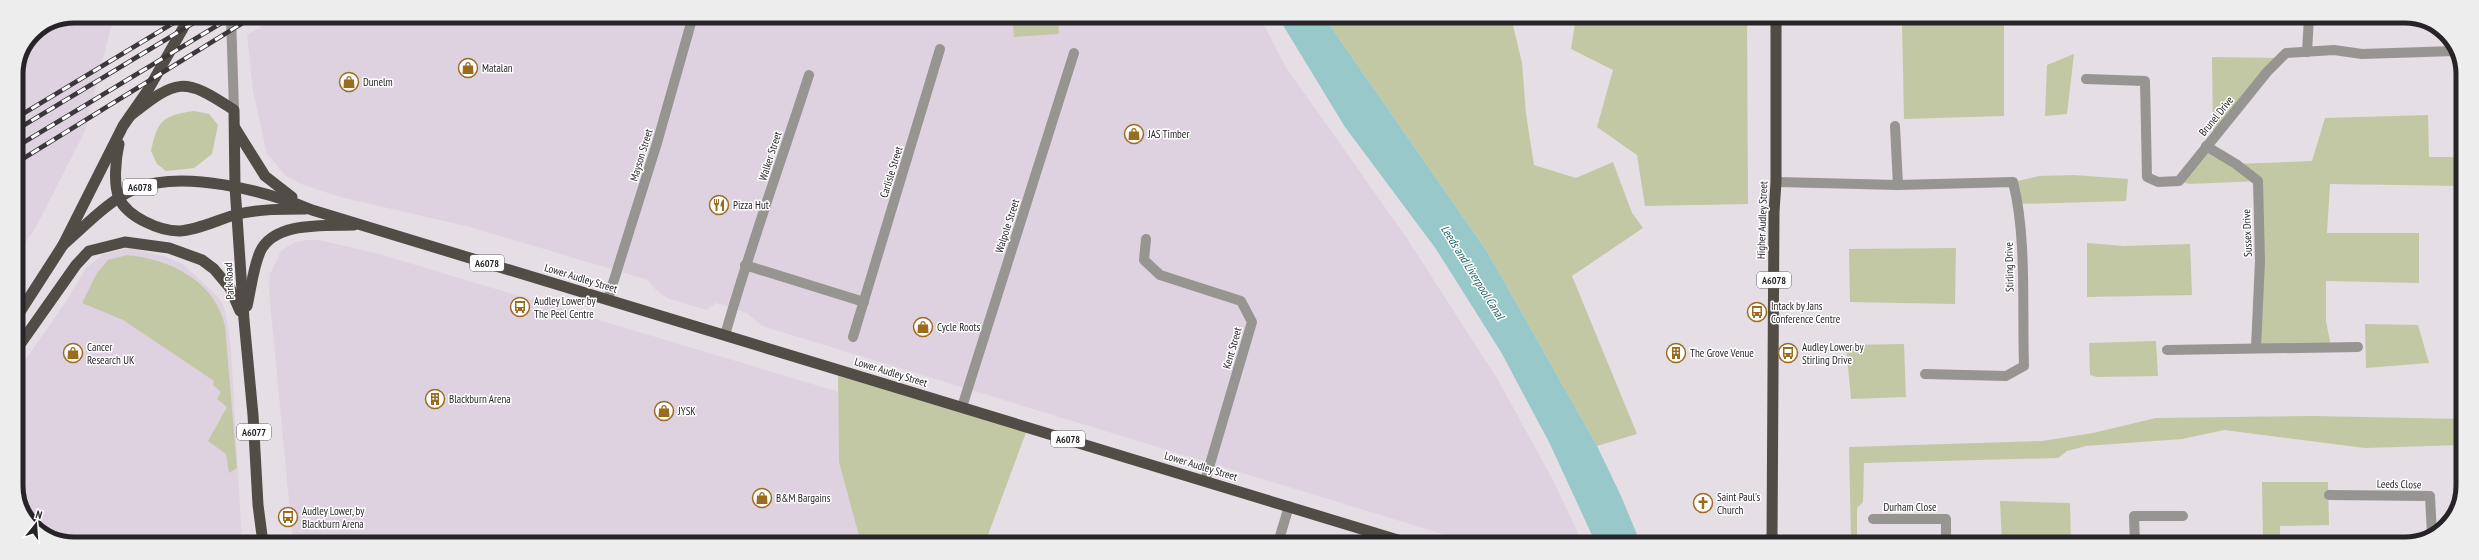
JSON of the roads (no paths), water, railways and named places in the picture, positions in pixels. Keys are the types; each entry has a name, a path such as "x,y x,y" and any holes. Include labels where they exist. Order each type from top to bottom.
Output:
{"highway":[{"path":"23,307 63,245 123,126 186,23"},
{"name":"Higher Audley Street","path":"1772,537 1774,212 1776,182 1776,23"},
{"path":"130,116 155,96 176,85 194,86 204,90 234,110"},
{"name":"Park Road","path":"234,110 235,186 244,320 262,537"},
{"path":"123,126 115,160 119,198 137,216 169,230 186,230 238,214 258,211 312,210"},
{"path":"235,128 265,176 275,185 312,210"},
{"name":"A6078","path":"63,245 119,198 135,189 163,182 235,186"},
{"name":"Lower Audley Street","path":"235,186 282,198 312,210 1389,537"},
{"name":"Lower Audley Street","path":"244,320 260,251 270,238 289,231 317,226 364,225"},
{"path":"23,340 76,265 89,251 125,242 169,248 202,260 214,269 230,288 244,320"}],"street":[{"name":"Park Road","path":"231,23 234,110"},
{"name":"Mayson Street","path":"608,300 657,143 691,23"},
{"path":"2307,52 2309,23"},
{"name":"Carlisle Street","path":"853,337 940,49"},
{"name":"Brunel Drive","path":"2086,79 2145,81 2147,177 2158,182 2179,181 2196,162 2206,146 2279,58 2286,53 2334,50 2362,54 2450,51"},
{"name":"Walpole Street","path":"962,407 1074,53"},
{"name":"Walker Street","path":"725,335 745,265 771,194 809,75"},
{"path":"1895,126 1898,185"},
{"name":"Sussex Drive","path":"2206,146 2236,164 2258,181 2260,262 2256,347"},
{"name":"Stirling Drive","path":"1776,182 1898,185 2013,182 2019,204 2024,366 2006,376 1925,374"},
{"name":"Kent Street","path":"1146,239 1144,260 1160,275 1241,300 1252,322 1205,481"},
{"path":"745,265 864,302"},
{"path":"2167,350 2256,347 2358,347"},
{"name":"Leeds Close","path":"2329,496 2430,496 2432,529"},
{"path":"1280,537 1289,506"},
{"path":"2135,537 2134,516 2183,516"},
{"name":"Durham Close","path":"1873,519 1946,519 1946,537"}],"water":[{"name":"Leeds and Liverpool Canal","path":"1282,23 1328,23 1488,253 1597,446 1621,496 1638,537 1593,537 1550,444 1501,352 1436,249 1345,127"}],"railway":[{"path":"23,114 173,23"},
{"path":"23,126 193,23"},
{"path":"23,143 221,23"},
{"path":"23,159 243,23"}],"place":[{"name":"Matalan","path":"468,68"},
{"name":"Dunelm","path":"349,82"},
{"name":"JAS Timber","path":"1134,134"},
{"name":"Pizza Hut","path":"719,205"},
{"name":"Audley Lower by The Peel Centre","path":"520,307"},
{"name":"Intack by Jans Conference Centre","path":"1757,312"},
{"name":"Cycle Roots","path":"923,327"},
{"name":"Cancer Research UK","path":"73,353"},
{"name":"The Grove Venue","path":"1676,353"},
{"name":"Audley Lower by Stirling Drive","path":"1788,353"},
{"name":"Blackburn Arena","path":"435,399"},
{"name":"JYSK","path":"664,411"},
{"name":"B&M Bargains","path":"762,498"},
{"name":"Saint Paul's Church","path":"1703,503"},
{"name":"Audley Lower, by Blackburn Arena","path":"288,517"}]}
